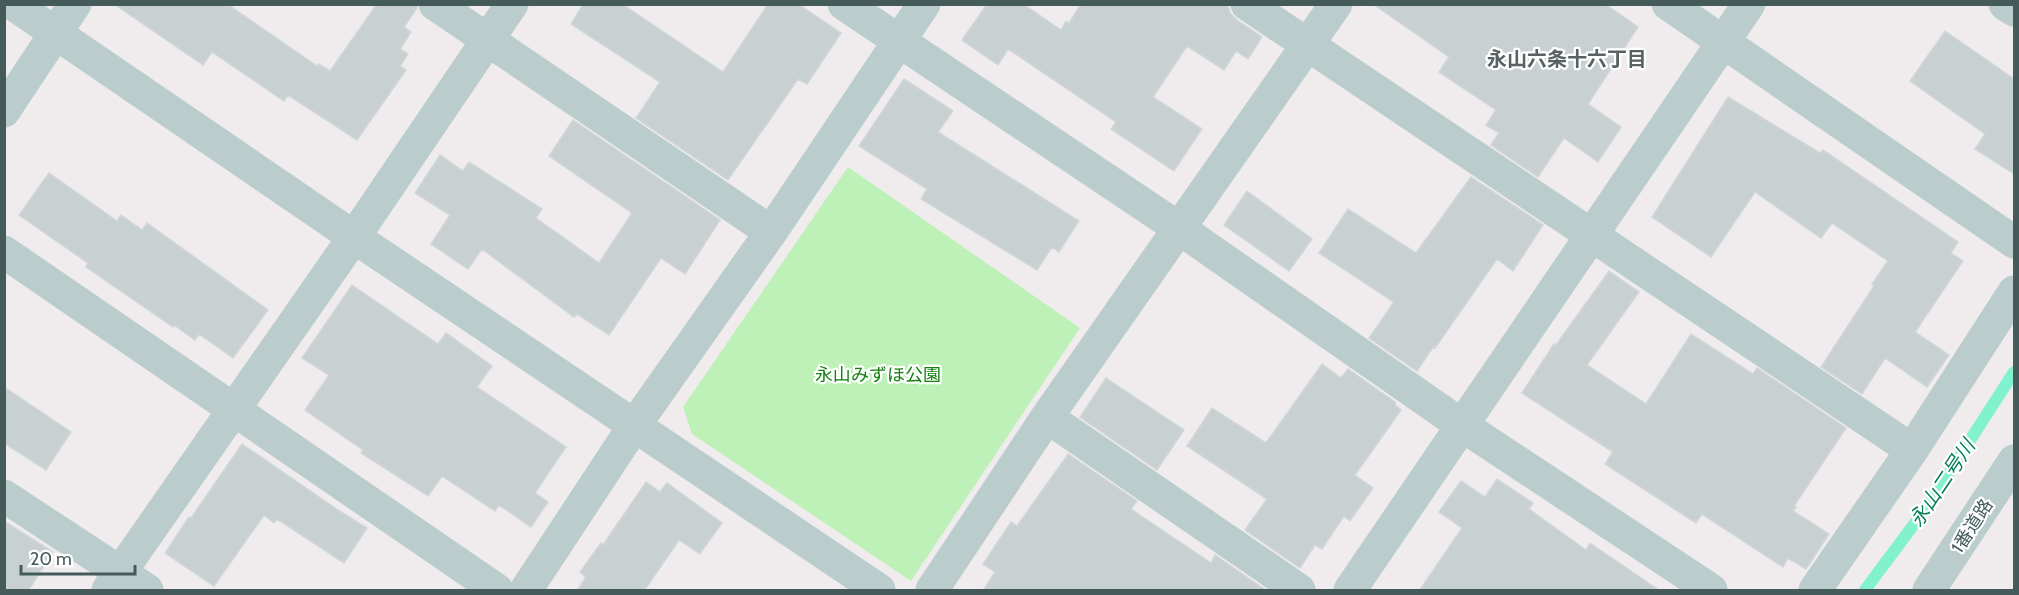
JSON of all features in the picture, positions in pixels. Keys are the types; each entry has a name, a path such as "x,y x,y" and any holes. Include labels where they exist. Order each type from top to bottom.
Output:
{"street":[{"path":"13,4 879,591"},
{"path":"4,111 75,4"},
{"path":"435,4 771,232"},
{"path":"114,581 354,237 512,4"},
{"path":"844,4 1180,229 1463,426 1711,591"},
{"path":"526,591 634,426 771,232 924,4"},
{"path":"1247,4 1912,450"},
{"path":"932,591 1047,417 1336,4"},
{"path":"1668,4 2014,242"},
{"path":"1350,591 1749,4"},
{"path":"2005,4 2014,10"},
{"path":"4,252 497,591"},
{"path":"1815,591 1912,450 2014,292"},
{"path":"1047,417 1299,591"},
{"name":"1番道路","path":"1929,591 2014,461"},
{"path":"4,496 114,581 147,591"}],"green space":[{"name":"永山みずほ公園","path":"848,167 1080,328 911,581 692,434 683,407"}],"building":[{"path":"114,4 227,4 317,66 319,64 330,71 377,4 417,4 417,8 404,27 411,32 400,49 408,54 400,66 406,70 357,140 288,95 284,101 212,52 203,65"},
{"path":"583,4 622,4 723,72 768,4 798,4 841,33 807,84 798,79 728,180 636,118 660,82 571,24"},
{"path":"987,4 1023,4 1061,30 1066,21 1069,23 1081,4 1224,4 1237,20 1262,37 1248,59 1236,51 1224,70 1187,46 1153,97 1202,129 1174,171 1111,129 1116,122 1008,49 998,65 962,40"},
{"path":"1373,4 1605,4 1638,27 1588,104 1621,127 1598,162 1564,138 1538,177 1491,145 1499,133 1486,125 1496,110 1439,72 1449,57"},
{"path":"1945,31 2014,79 2014,174 1975,149 1985,134 1910,81"},
{"path":"904,79 953,111 938,132 1079,221 1059,252 1052,247 1037,270 921,199 927,189 859,146"},
{"path":"1728,97 1820,153 1823,150 1958,242 1951,253 1963,261 1915,332 1949,355 1927,387 1885,358 1862,394 1821,367 1888,261 1832,223 1821,238 1755,192 1711,257 1652,217"},
{"path":"573,120 720,220 685,274 661,258 609,335 577,314 574,317 482,249 468,269 431,244 450,215 415,193 440,155 463,171 469,162 542,209 536,218 599,263 632,213 549,156"},
{"path":"49,173 117,221 121,215 142,230 147,223 268,310 233,358 199,334 195,340 174,325 173,327 86,267 88,263 19,215"},
{"path":"1471,177 1543,225 1513,271 1497,259 1417,371 1369,338 1394,302 1319,253 1348,209 1416,253"},
{"path":"1247,191 1312,239 1289,271 1224,225"},
{"path":"1609,271 1639,292 1587,365 1646,404 1691,334 1753,374 1757,368 1846,428 1794,506 1796,507 1793,511 1829,534 1806,569 1788,558 1783,567 1702,514 1696,523 1605,464 1613,452 1522,393 1554,344 1556,345"},
{"path":"352,285 438,344 446,333 492,366 477,387 566,447 535,493 548,502 531,527 499,505 495,511 442,476 428,496 361,453 363,450 305,410 329,375 302,358"},
{"path":"1322,364 1341,378 1348,369 1395,402 1401,410 1355,475 1373,488 1350,521 1344,516 1322,549 1315,545 1300,568 1245,530 1267,499 1187,446 1212,408 1266,443"},
{"path":"1106,378 1184,430 1157,470 1080,417"},
{"path":"4,387 71,432 46,470 4,443"},
{"path":"242,444 367,528 344,563 277,519 274,523 264,515 214,586 165,553"},
{"path":"1068,454 1137,501 1131,509 1211,563 1215,555 1267,591 983,591 995,572 983,564 1011,522 1017,526"},
{"path":"1497,479 1533,503 1529,509 1586,550 1590,543 1660,591 1419,591 1462,528 1439,512 1461,481 1485,497"},
{"path":"646,482 660,492 667,483 722,523 700,554 679,540 644,591 577,591 586,577 580,572 601,543 603,545"},
{"path":"4,521 53,552 28,591 4,591"}],"waterway":[{"name":"永山二号川","path":"1865,590 1927,507 2014,372"}],"district":[{"name":"永山六条十六丁目","path":"1567,59"}]}
